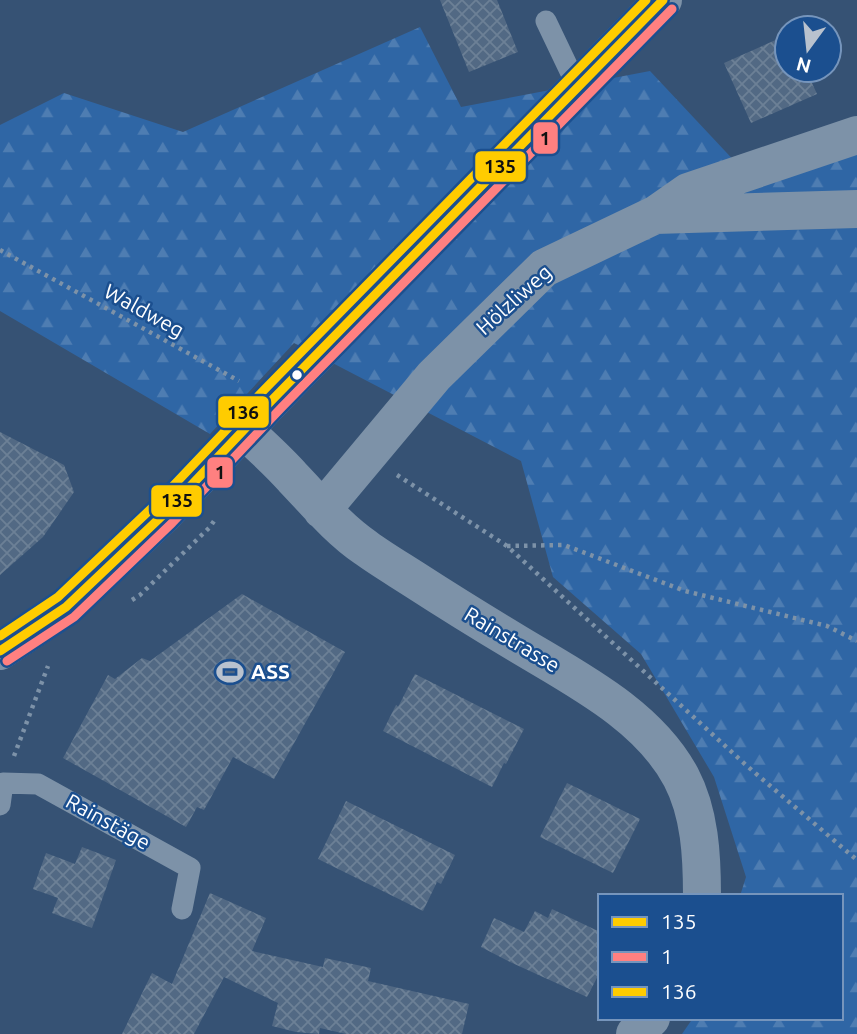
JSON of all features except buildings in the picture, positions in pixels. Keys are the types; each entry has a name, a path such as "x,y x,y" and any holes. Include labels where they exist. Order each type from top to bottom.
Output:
{"street":[{"path":"0,651 66,607 164,514 663,0"},
{"path":"655,215 688,192 857,135"},
{"name":"Hölzliweg","path":"322,510 434,376 544,268 655,215 857,209"},
{"name":"Rainstrasse","path":"244,430 292,476 322,510 363,547 477,620 596,691 662,747 681,778 693,807 699,834 702,894"},
{"path":"635,1034 649,1020"}],"lane":[{"path":"546,21 578,88"},
{"path":"0,805 3,783"},
{"name":"Rainstäge","path":"3,783 38,784 190,868 182,909"}],"path":[{"name":"Waldweg","path":"0,250 273,400"},
{"path":"367,456 507,546 747,766 857,860"},
{"path":"507,546 564,545 685,592 827,626 857,641"},
{"path":"3,783 49,662"}],"green space":[{"path":"420,27 461,107 650,71 740,167 857,132 857,1034 682,1034 692,1020 843,1020 843,894 741,894 746,877 714,777 641,654 553,577 521,461 294,343 210,434 0,311 0,125 64,93 183,132"}],"transit line":[{"name":"136","path":"0,636 58,597 155,505 646,0"},
{"name":"135","path":"0,651 66,607 164,514 663,0"},
{"name":"1","path":"7,661 74,617 172,523 672,9"}],"place":[{"name":"ASS","path":"230,672"}]}
